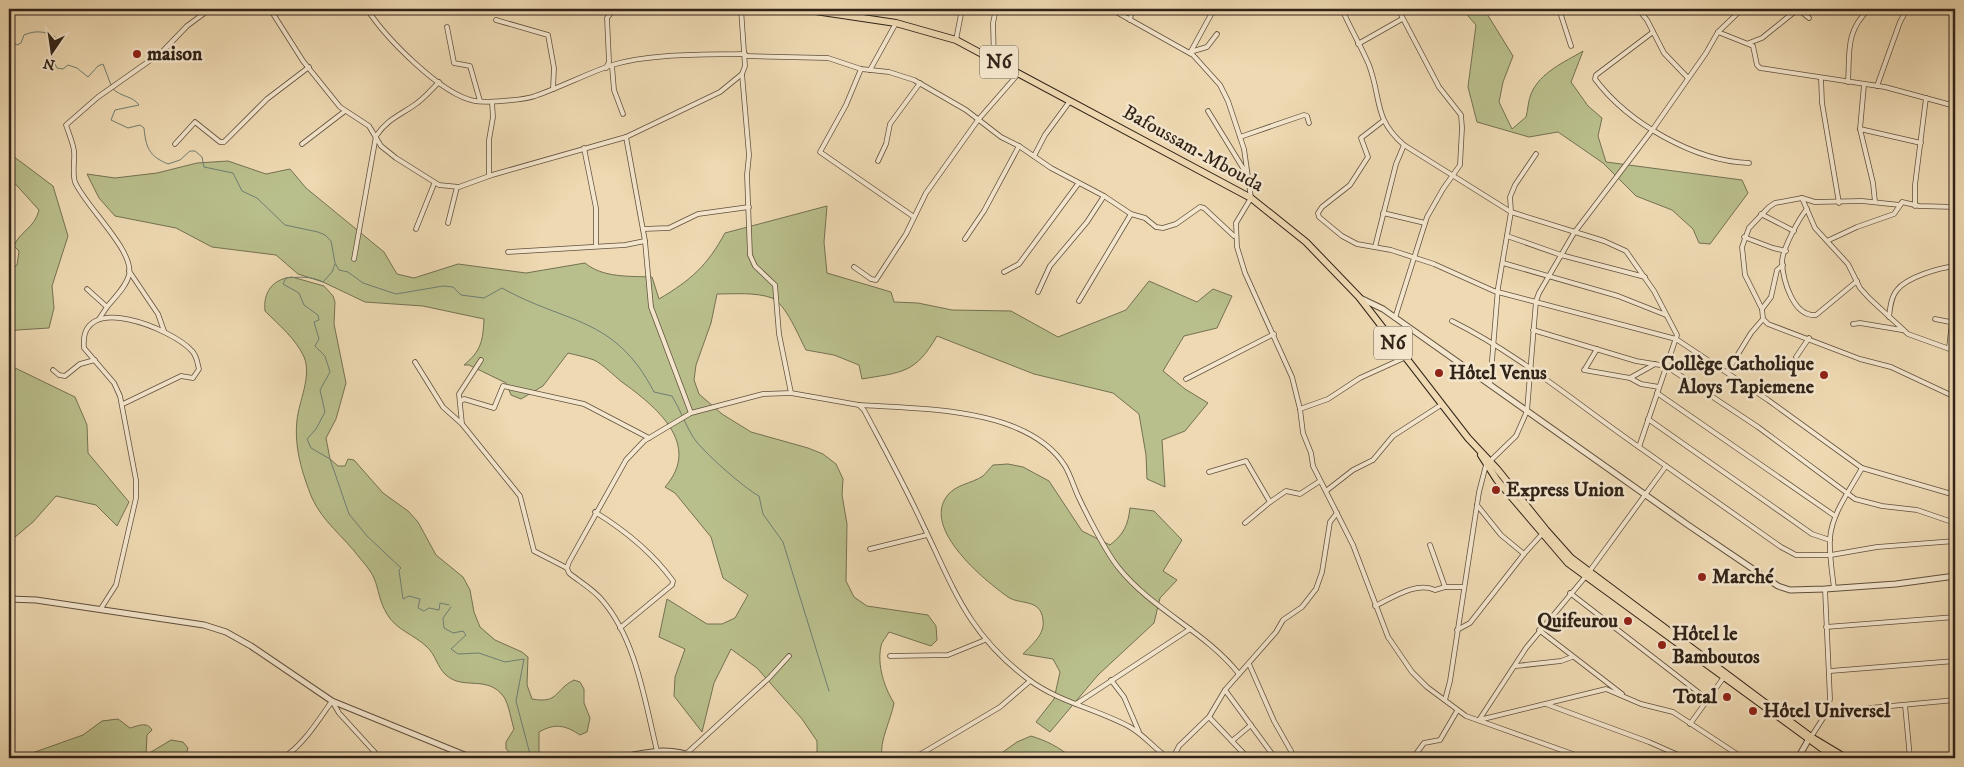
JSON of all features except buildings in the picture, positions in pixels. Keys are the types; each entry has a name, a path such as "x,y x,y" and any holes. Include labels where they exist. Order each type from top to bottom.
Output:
{"highway":[{"name":"Bafoussam-Mbouda","path":"802,9 896,24 956,40 1019,72 1251,198 1306,242 1359,297 1441,405 1568,562 1725,675 1835,758"},
{"name":"Bafoussam-Mbouda","path":"1810,739 1846,758"}],"street":[{"path":"164,331 158,314 129,271 118,242 89,207 76,184 74,177 74,150 66,126 98,97 162,52 187,26 210,9"},
{"path":"270,9 288,40 345,111 369,126 381,146 434,184 457,187 488,176 626,136 720,92 742,74"},
{"path":"367,9 385,33 440,82 466,98 480,101 492,102 533,97 606,68 642,60 745,55 828,58 861,69 901,75 920,83 966,110 1001,137 1019,146 1078,184 1104,196 1131,214 1145,218 1156,227 1163,228 1176,224 1200,207 1204,208 1234,236"},
{"path":"606,68 609,62 607,18 614,9"},
{"path":"741,9 745,55 745,66 742,74 747,115 750,255 755,266 775,286 780,334 791,393"},
{"path":"956,40 962,9"},
{"path":"994,59 993,23 996,9"},
{"path":"1111,9 1190,53 1220,85 1230,107 1246,156 1246,173 1251,198 1237,219 1234,236 1245,274 1292,377 1300,409 1302,433 1311,453 1312,466 1353,545 1388,638 1398,654 1427,687 1458,711 1584,758"},
{"path":"1121,14 1122,9"},
{"path":"1130,20 1132,9"},
{"path":"1190,53 1214,9"},
{"path":"1342,9 1373,78 1383,121 1392,134 1404,145 1454,175 1485,198 1510,212 1604,241 1626,251 1645,277 1677,331 1676,339 1639,447"},
{"path":"1395,318 1425,223 1461,160 1461,115 1439,87 1398,9"},
{"path":"1559,9 1572,46"},
{"path":"1638,9 1664,52 1687,77"},
{"path":"1445,700 1477,505 1488,463 1516,436 1527,411 1529,367 1536,301 1574,233 1654,129 1687,77 1706,53 1718,32 1742,9"},
{"path":"1748,43 1762,38 1798,9 1809,18"},
{"path":"1848,82 1851,35 1858,19 1869,9"},
{"path":"1877,86 1900,22 1907,9"},
{"path":"1358,44 1402,18"},
{"path":"496,20 548,35 554,68 553,89"},
{"path":"870,70 896,24"},
{"path":"447,27 451,58 456,65 467,64 470,66 480,101"},
{"path":"1653,32 1598,73 1595,79 1627,112 1675,142 1708,157 1724,161 1749,163"},
{"path":"1718,32 1730,38 1748,43 1755,49 1757,65 1760,68 1877,86 1955,106"},
{"path":"1190,53 1207,47 1217,34"},
{"path":"612,66 614,90 623,114"},
{"path":"175,144 195,122 220,142 224,142 267,99 308,67"},
{"path":"861,69 846,105 820,152 914,217"},
{"path":"854,267 876,280 906,234 926,193 978,120 1019,72"},
{"path":"1821,78 1822,102 1839,202"},
{"path":"354,259 376,136 389,120 415,106 440,82"},
{"path":"878,161 888,141 890,124 920,83"},
{"path":"1864,85 1860,129 1873,183 1875,202"},
{"path":"1915,206 1914,184 1926,98"},
{"path":"1034,156 1045,135 1071,100"},
{"path":"488,176 489,140 493,117 492,102"},
{"path":"302,144 345,111"},
{"path":"1208,111 1246,173"},
{"path":"1240,137 1304,115 1307,116 1309,123"},
{"path":"1383,121 1362,138 1368,157 1350,185 1322,207 1318,213 1319,217 1346,239 1414,257 1498,292 1676,339 1862,468 1955,495"},
{"path":"1860,129 1921,143"},
{"path":"626,136 645,241 651,307 691,413"},
{"path":"1375,248 1382,213 1396,164 1404,145"},
{"path":"966,239 1019,146"},
{"path":"584,148 596,208 596,246"},
{"path":"1490,385 1498,292 1507,236 1511,192 1536,154"},
{"path":"416,229 434,184"},
{"path":"1004,272 1019,264 1078,184"},
{"path":"448,223 457,187"},
{"path":"1038,292 1050,266 1088,222 1104,196"},
{"path":"1802,198 1815,228 1848,264 1869,298 1902,330 1914,337 1955,351"},
{"path":"1726,372 1750,333 1762,319 1762,309 1746,275 1742,253 1744,237 1761,214 1775,203 1802,198 1815,202 1875,202 1900,205 1902,202 1915,206 1955,207"},
{"path":"1827,241 1857,227 1894,214 1902,202"},
{"path":"643,229 670,228 698,214 749,207"},
{"path":"1807,210 1794,231 1782,260 1792,299 1797,308 1808,316 1816,315 1857,281"},
{"path":"1382,213 1425,223"},
{"path":"1079,301 1131,214"},
{"path":"1761,214 1794,231"},
{"path":"1507,236 1561,255 1645,277"},
{"path":"1744,237 1773,248 1786,250"},
{"path":"508,252 625,245 645,241"},
{"path":"1503,263 1618,296 1666,315"},
{"path":"1762,309 1771,297 1777,270 1783,265"},
{"path":"1889,316 1890,305 1897,289 1933,270 1955,266"},
{"path":"99,611 116,585 136,498 136,480 123,404 114,383 84,348 84,343 88,331 98,321 126,282 129,271"},
{"path":"87,290 107,306"},
{"path":"1359,297 1374,303 1778,586 1790,590 1825,589 1896,584 1955,576"},
{"path":"98,321 111,317 122,318 164,331 175,336 192,350 196,357 198,374 193,378 181,376 123,404"},
{"path":"1762,319 1768,324 1860,359 1904,372 1955,397"},
{"path":"1936,319 1953,322 1949,348"},
{"path":"1452,321 1486,338 1493,345 1566,392 1583,408 1796,556 1831,555 1877,547 1955,541"},
{"path":"1853,324 1860,323 1902,330"},
{"path":"1533,330 1636,361 1666,366 1758,427 1861,501 1903,510 1917,510 1955,523"},
{"path":"1186,379 1274,334"},
{"path":"1796,357 1809,338"},
{"path":"1597,348 1585,370 1630,378 1641,384 1659,387"},
{"path":"1300,409 1328,399 1360,378 1404,358"},
{"path":"53,370 59,375 65,376 80,364 95,360"},
{"path":"462,424 459,394 481,360"},
{"path":"415,362 443,407 462,424 520,496 534,551 546,560 567,568 569,573 602,600 620,628 635,663 646,700 657,750"},
{"path":"1630,378 1655,364"},
{"path":"461,401 464,399 494,408 503,386 584,404 649,438"},
{"path":"567,568 595,512 626,460 649,438 691,413 763,394 791,393 859,405 978,416 1018,429 1050,447 1066,467 1079,499 1117,566 1140,591 1218,650 1239,674"},
{"path":"1657,393 1835,516"},
{"path":"859,405 864,410 927,534 961,607 985,640 1001,658 1030,681 1076,704 1108,716 1140,734 1168,758"},
{"path":"1326,491 1353,470 1373,460 1393,436 1441,405"},
{"path":"1648,419 1812,534 1830,540"},
{"path":"1209,472 1246,461 1270,502"},
{"path":"1479,720 1539,630 1587,574 1666,466"},
{"path":"1834,588 1830,540 1835,516 1862,468"},
{"path":"1245,523 1286,491 1300,494 1320,481"},
{"path":"1477,505 1501,535 1524,554"},
{"path":"595,512 623,530 645,548 673,580 672,585 620,628"},
{"path":"1173,758 1178,746 1210,717 1226,690 1276,632 1283,620 1302,607 1316,589 1322,572 1330,522 1337,513"},
{"path":"1457,630 1470,623 1524,554 1544,533"},
{"path":"870,549 927,534"},
{"path":"1430,545 1446,587"},
{"path":"1375,606 1418,587 1429,587 1435,590 1446,587 1464,587"},
{"path":"1798,758 1827,712 1831,688 1825,589"},
{"path":"1570,593 1707,699"},
{"path":"9,599 36,600 99,611 204,625 226,632 332,701 472,758"},
{"path":"1826,627 1955,617"},
{"path":"1076,704 1190,629"},
{"path":"1539,630 1572,657 1606,680 1624,696"},
{"path":"1186,633 1198,634"},
{"path":"890,656 948,655 985,640"},
{"path":"686,754 769,678 789,656"},
{"path":"1516,666 1554,662 1572,657"},
{"path":"1830,671 1955,661"},
{"path":"1249,664 1274,721 1291,751"},
{"path":"1690,724 1725,675"},
{"path":"1111,680 1124,697 1140,734"},
{"path":"914,758 1000,707 1030,681"},
{"path":"1479,720 1606,689 1641,704 1673,712 1743,758"},
{"path":"1226,690 1275,758"},
{"path":"1827,712 1955,700"},
{"path":"283,758 292,752 311,730 332,701"},
{"path":"332,701 339,713 380,758"},
{"path":"1546,704 1649,742 1685,758"},
{"path":"1905,705 1910,758"},
{"path":"1413,758 1424,742 1440,740 1458,711"},
{"path":"1210,717 1248,758"},
{"path":"1232,741 1251,725"},
{"path":"620,758 657,750 686,754 696,758"}],"green space":[{"path":"1462,9 1484,9 1513,56 1503,82 1499,102 1512,129 1526,117 1531,94 1540,80 1554,68 1583,51 1571,82 1588,106 1602,118 1598,136 1606,162 1742,180 1748,193 1710,244 1699,243 1693,229 1672,210 1636,196 1603,163 1558,132 1529,137 1477,122 1468,87 1476,25"},
{"path":"9,153 53,186 68,236 52,286 54,308 49,328 9,332 9,270 17,265 19,251 14,246 19,237 31,226 39,210 9,177"},
{"path":"228,161 266,174 290,169 306,188 384,252 397,274 414,278 458,264 526,273 585,263 608,274 652,277 659,299 689,278 705,263 725,233 827,206 824,242 827,273 891,292 894,302 918,303 952,310 1011,311 1058,337 1126,310 1149,281 1197,302 1213,289 1232,296 1217,328 1184,336 1163,371 1185,389 1208,403 1185,431 1162,440 1165,487 1147,479 1146,455 1139,414 1113,393 1034,374 937,336 922,358 906,369 888,375 862,379 859,365 834,355 806,350 787,314 777,301 772,298 752,294 717,294 711,323 696,365 694,380 699,394 722,414 751,432 808,448 823,454 836,464 843,479 842,495 847,524 846,581 854,597 867,606 928,615 936,626 937,640 931,646 889,632 882,644 880,661 882,676 894,703 882,745 882,758 801,758 817,753 817,741 802,719 757,668 731,649 714,683 702,732 674,696 675,677 685,649 659,637 667,599 707,624 722,624 735,618 748,595 723,578 711,537 675,493 665,487 675,471 679,456 677,441 670,427 648,402 598,362 568,353 543,386 521,399 511,395 506,383 469,365 464,365 478,350 483,334 484,319 423,306 365,302 323,282 298,274 276,255 212,247 176,228 115,216 99,198 87,174 115,178 157,173 197,163"},
{"path":"292,277 324,286 333,296 335,302 334,324 346,383 336,419 326,438 330,459 338,466 345,466 348,459 354,460 383,493 408,511 418,522 436,555 463,577 470,590 474,612 480,627 495,640 522,652 528,657 527,685 532,699 547,700 574,680 580,682 584,689 584,703 590,718 587,732 580,735 565,727 550,727 539,732 539,758 516,758 506,749 506,742 514,729 504,697 490,686 453,680 446,675 427,647 391,620 384,609 374,578 369,570 353,549 327,522 317,507 302,469 296,430 306,380 306,364 301,350 287,332 265,311 267,293 270,288 285,278"},
{"path":"9,365 75,397 87,425 88,453 129,502 117,526 96,505 56,496 33,522 9,542"},
{"path":"1008,464 1023,467 1049,481 1082,531 1110,545 1119,537 1124,529 1130,508 1154,511 1182,540 1163,571 1177,580 1160,598 1154,623 1098,675 1050,732 1036,722 1054,699 1060,672 1053,659 1023,654 1040,635 1043,625 1041,613 1034,605 1008,597 985,579 959,552 949,538 943,523 941,509 951,492 983,476 993,465"},
{"path":"118,719 130,728 142,725 150,727 152,730 147,735 146,755 171,740 183,742 188,748 185,758 18,758 83,735 102,721"},
{"path":"1031,736 1053,745 1072,758 996,757 1017,742"}],"waterway":[{"path":"9,39 17,45 21,43 24,35 29,33 43,32 51,35 60,40 52,58 57,68 63,69 68,65 77,68 88,77 98,66 103,64 111,85"},
{"path":"113,89 134,100 139,105 115,110 111,120 128,128 140,125 144,128 147,146 157,158 168,164 180,160 190,151 195,151 202,157 204,167 233,173 242,191 257,198 285,225 325,235 331,241 335,263 339,270 348,272 363,283 396,294 443,286 453,287 461,295 484,298 502,288 525,300 587,325 606,335 623,349 639,367 654,392 672,396 690,432 698,443 734,478 759,496 763,514 783,542 829,691"},
{"path":"335,264 332,272 323,282 310,278 295,277 286,278 283,284 299,293 304,305 318,315 319,320 314,322 319,339 315,346 325,356 330,372 320,390 325,412 316,429 307,439 311,448 330,459 349,514 367,536 401,568 399,570 403,599 409,596 420,599 418,608 424,611 429,608 439,610 440,603 449,605"},
{"path":"451,607 443,618 444,628 453,633 463,631 466,635 451,649 458,654 479,653 505,662 524,659 516,701 531,758"},
{"path":"114,758 139,753"}],"place":[{"name":"maison","path":"137,54"},
{"name":"Hôtel Venus","path":"1439,373"},
{"name":"Collège Catholique Aloys Tapiemene","path":"1824,375"},
{"name":"Express Union","path":"1496,490"},
{"name":"Marché","path":"1702,577"},
{"name":"Quifeurou","path":"1628,621"},
{"name":"Hôtel le Bamboutos","path":"1662,645"},
{"name":"Total","path":"1727,697"},
{"name":"Hôtel Universel","path":"1753,711"}]}
